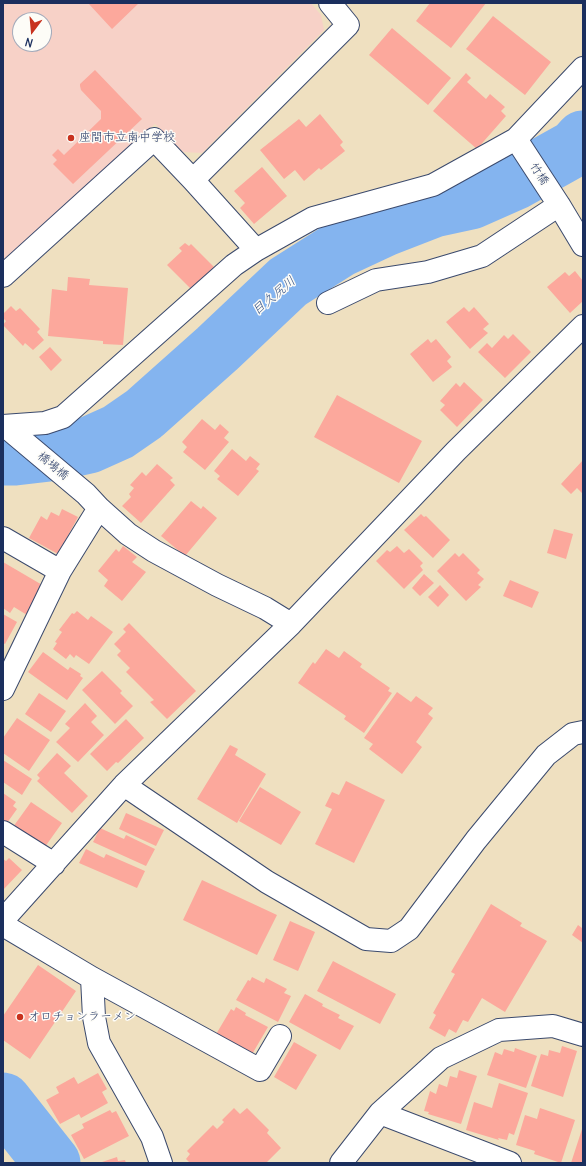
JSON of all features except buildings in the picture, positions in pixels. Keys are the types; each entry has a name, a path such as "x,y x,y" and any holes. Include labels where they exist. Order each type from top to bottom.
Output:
{"street":[{"path":"193,180 348,25 330,3"},
{"path":"9,430 45,423 63,417 234,265 256,250 313,218 433,185 518,143 583,68"},
{"path":"3,276 154,138 256,250"},
{"name":"竹橋","path":"518,143 558,203 583,245"},
{"path":"328,304 376,280 428,272 482,256 558,203"},
{"path":"3,920 124,786 291,624 456,451 583,326"},
{"name":"橋場橋","path":"9,430 128,534 154,551 217,585 265,608 291,624"},
{"path":"4,687 60,572 92,501"},
{"path":"3,538 60,572"},
{"path":"124,786 267,882 366,939 391,941 409,929 476,840 546,755 573,734 583,732"},
{"path":"3,832 54,864"},
{"path":"3,925 92,978 260,1070 280,1036"},
{"path":"92,978 94,1017 99,1043 152,1137 161,1163"},
{"path":"340,1163 380,1113 441,1058 499,1030 553,1026 583,1035"},
{"path":"380,1113 510,1163"}],"shaded area":[{"name":"座間市立南中学校","path":"3,3 311,3 321,15 324,30 202,153 183,152 155,124 3,261"}],"waterway":[{"name":"目久尻川","path":"3,457 58,452 89,445 118,432 144,414 217,349 288,282 340,249 385,228 434,209 471,201 514,182 575,148 583,139"},
{"name":"目久尻川","path":"3,1101 52,1163"}],"place":[{"name":"座間市立南中学校","path":"71,138"},
{"name":"オロチョンラーメン","path":"20,1017"}]}
